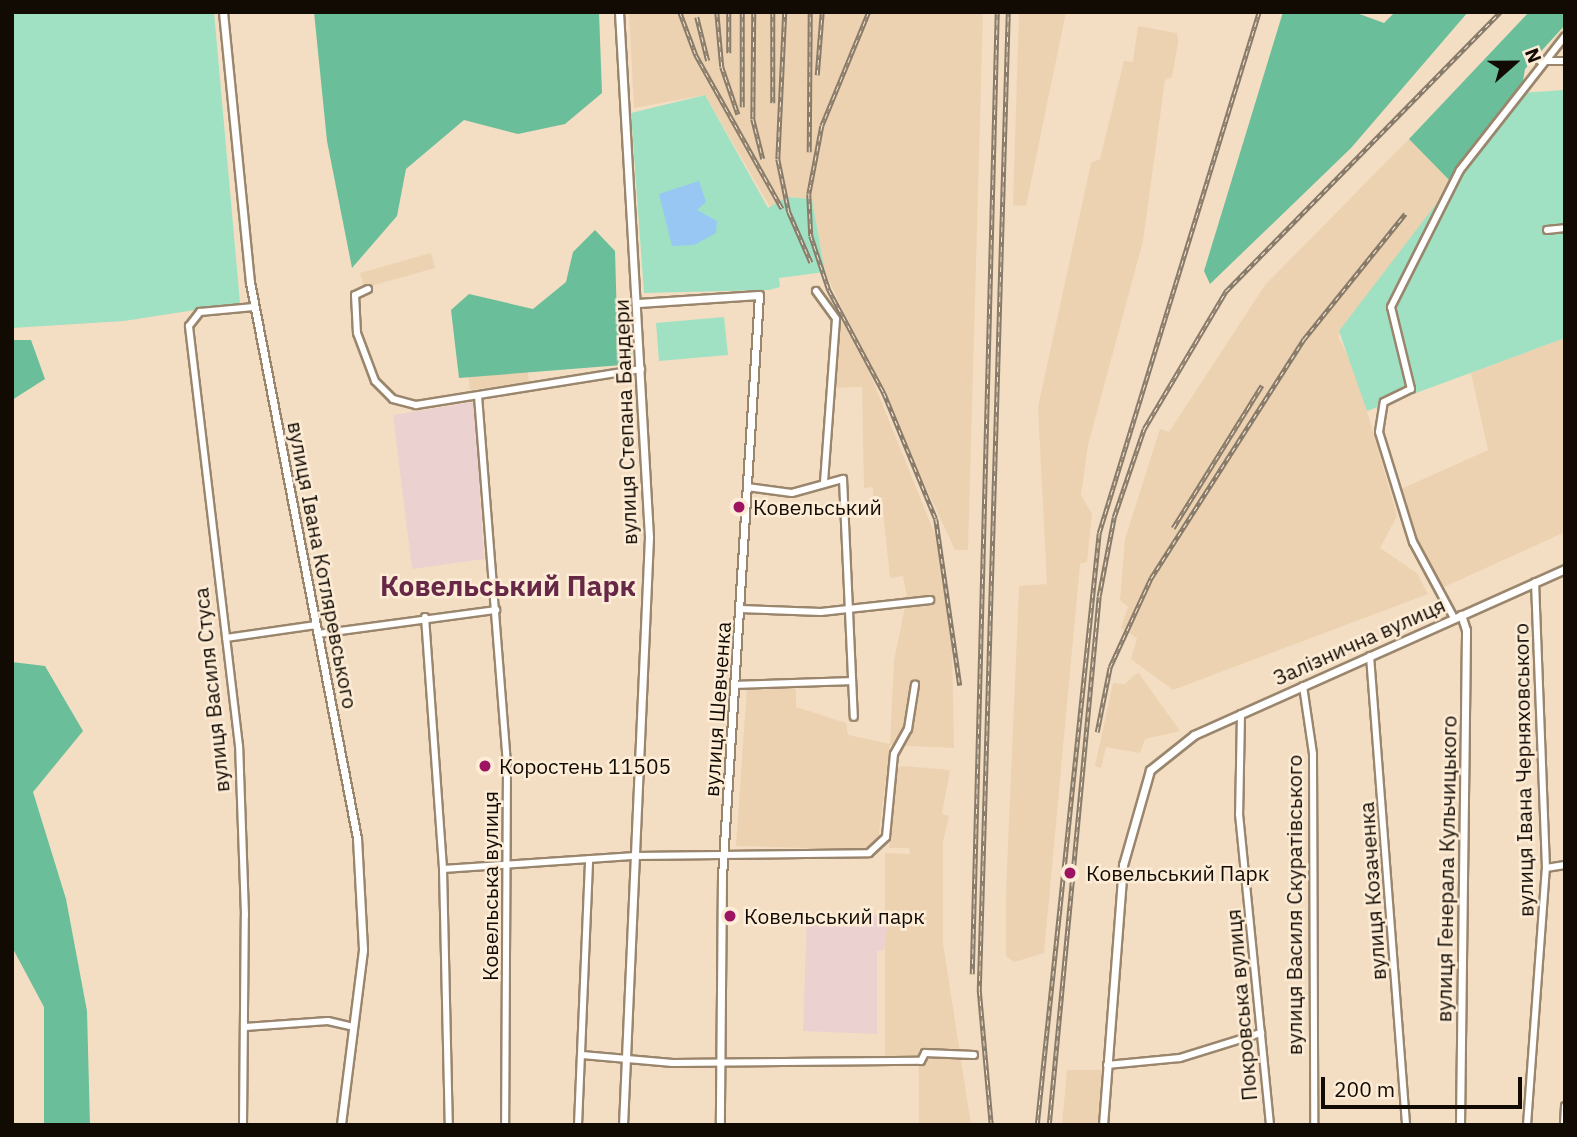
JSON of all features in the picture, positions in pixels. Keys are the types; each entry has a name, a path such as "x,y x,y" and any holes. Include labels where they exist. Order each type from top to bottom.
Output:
{"street":[{"name":"вулиця Івана Котляревського","path":"223,12 254,307 317,629 363,896 353,1027 341,1125"},
{"name":"вулиця Степана Бандери","path":"619,12 638,303 649,537 623,1125"},
{"path":"1457,617 1413,542 1379,432 1384,402 1411,389 1391,307 1460,170 1539,61 1565,36"},
{"path":"1539,61 1565,61"},
{"path":"1546,230 1565,228"},
{"path":"368,289 355,295 354,314 383,393 416,405 640,369"},
{"path":"816,291 836,319 824,483"},
{"name":"вулиця Шевченка","path":"638,303 759,295 736,685 723,854 720,1125"},
{"name":"вулиця Василя Стуса","path":"243,1125 239,746 189,326 200,312 254,307"},
{"name":"Ковельська вулиця","path":"478,396 496,610 509,866 505,1125"},
{"path":"747,486 792,493 843,480 854,717"},
{"name":"Залізнична вулиця","path":"1107,1065 1123,865 1150,770 1169,749 1565,569"},
{"name":"вулиця Івана Черняховського","path":"1527,1125 1546,868 1535,582"},
{"path":"740,609 849,609 930,600"},
{"path":"226,638 496,610"},
{"path":"425,617 443,869 449,1125"},
{"name":"вулиця Генерала Кульчицького","path":"1457,617 1466,630 1460,1125"},
{"name":"вулиця Козаченка","path":"1370,656 1406,1125"},
{"path":"736,685 852,681"},
{"path":"443,869 636,856 869,853 879,848 894,754 908,729 915,685"},
{"name":"вулиця Василя Скуратівського","path":"1303,686 1312,754 1314,1125"},
{"name":"Покровська вулиця","path":"1241,714 1239,814 1270,1125"},
{"path":"578,1125 590,859"},
{"path":"1546,868 1565,865"},
{"path":"244,1027 328,1021 353,1027"},
{"path":"1103,1125 1107,1065 1180,1058 1261,1033"},
{"path":"582,1055 721,1062 920,1061 925,1053 974,1055"},
{"path":"1564,1125 1565,1106"}],"shaded area":[{"path":"629,12 983,12 968,550 955,550 825,272 812,199 787,197 770,207 705,95 634,108"},
{"path":"1019,12 1066,12 1026,206 1013,205"},
{"path":"1138,26 1177,33 1178,42 1172,77 1165,80 1143,241 1088,445 1081,495 1092,514 1087,562 1080,564 1044,953 1014,962 1006,956 1006,894 1019,586 1047,584 1038,407 1091,163 1100,159 1124,61 1133,62"},
{"path":"1409,139 1455,186 1338,336 1356,373 1397,516 1380,548 1417,573 1428,594 1173,690 1131,659 1137,638 1121,628 1128,607 1120,600 1125,539 1160,429 1169,432 1265,285"},
{"path":"431,253 435,268 364,288 360,273"},
{"path":"838,314 867,366 938,542 952,648 954,748 890,745 878,842 870,850 736,846 747,687 796,689 796,707 846,723 848,735 890,744 894,661 907,597 903,576 890,578 882,501 873,497 873,487 864,488 862,387 830,388"},
{"path":"1565,338 1565,532 1444,587 1415,542 1399,490 1488,450 1471,373"},
{"path":"527,366 529,382 470,390 468,375"},
{"path":"474,402 484,559 412,569 393,415"},
{"path":"1138,672 1180,731 1145,739 1140,753 1106,747 1101,768 1095,766 1113,683 1125,684"},
{"path":"903,766 950,770 942,814 949,816 943,842 943,943 971,1125 919,1125 919,1057 885,1056 885,853 910,854 909,848 889,848 897,768"},
{"path":"889,915 884,950 877,951 877,1034 803,1031 807,917"},
{"path":"1067,1070 1102,1070 1098,1125 1062,1125"}],"green space":[{"path":"12,12 214,12 240,303 124,321 12,328"},
{"path":"314,12 599,12 602,93 565,124 518,134 464,120 406,169 397,216 352,268 327,141"},
{"path":"1283,12 1354,12 1384,23 1395,12 1468,12 1351,148 1210,284 1204,271"},
{"path":"1529,12 1565,12 1565,25 1525,69 1521,93 1455,186 1409,139"},
{"path":"1564,90 1565,338 1367,411 1339,331 1521,93"},
{"path":"705,95 768,208 787,197 812,199 825,272 779,278 780,287 769,290 644,293 631,113"},
{"path":"595,230 615,251 617,321 633,353 622,365 459,378 451,310 469,294 533,309 566,282 573,252"},
{"path":"724,317 728,355 659,361 656,323"},
{"path":"12,340 31,340 45,379 12,400"},
{"path":"12,662 45,666 83,731 33,792 66,899 87,1011 90,1125 44,1125 44,1007 12,947"}],"water":[{"path":"699,181 706,202 697,210 717,221 716,233 694,245 672,246 659,194"}],"railway":[{"path":"680,12 696,55 782,208"},
{"path":"717,12 722,67 738,114"},
{"path":"729,12 729,53"},
{"path":"742,12 742,107"},
{"path":"754,12 753,119 763,159"},
{"path":"773,12 773,103"},
{"path":"785,12 778,159 789,212 811,262"},
{"path":"809,152 810,12"},
{"path":"817,75 822,12"},
{"path":"869,12 822,126 809,194 811,236 829,290 884,393 936,519 960,685"},
{"path":"972,974 997,12"},
{"path":"991,1125 979,991 1008,12"},
{"path":"1037,1125 1099,533 1259,12"},
{"path":"1049,1125 1099,596 1114,517 1144,429 1226,291 1500,12"},
{"path":"697,17 708,61"},
{"path":"1097,732 1110,667 1151,578 1304,339 1405,214"},
{"path":"1173,528 1262,385"}],"place":[{"name":"Ковельський","path":"739,507"},
{"name":"Коростень 11505","path":"485,766"},
{"name":"Ковельський Парк","path":"1070,873"},
{"name":"Ковельський парк","path":"730,916"}],"district":[{"name":"Ковельський Парк","path":"508,586"}]}
